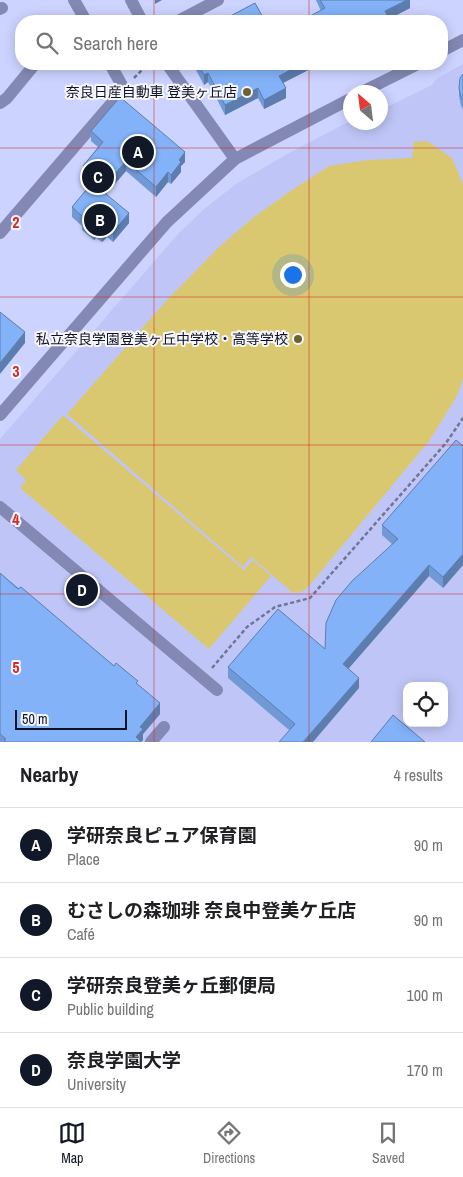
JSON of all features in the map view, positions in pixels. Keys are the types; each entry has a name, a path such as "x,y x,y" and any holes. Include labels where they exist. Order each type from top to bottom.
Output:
{"street":[{"path":"74,0 83,15"},
{"path":"132,0 139,15"},
{"path":"189,15 218,0"},
{"path":"448,48 463,40"},
{"path":"0,103 7,98 30,70"},
{"path":"0,232 124,89 113,70"},
{"path":"171,70 235,158"},
{"path":"376,85 406,70"},
{"path":"0,415 167,222 235,158 343,103"},
{"path":"0,507 217,690"},
{"path":"151,742 164,728"}],"path":[{"path":"124,89 142,70"},
{"path":"203,679 247,628 275,607 310,598 446,443 463,418"}],"shaded area":[{"path":"463,64 463,742 0,742 0,439 178,234 204,209 236,184 287,154 343,125 343,130 388,130 388,107 432,85 436,79"},
{"name":"私立奈良学園登美ヶ丘中学校・高等学校","path":"427,141 452,158 463,184 463,379 457,396 429,441 314,580 304,591 293,593 251,557 243,567 67,414 167,300 220,246 254,217 329,166 368,160 412,158 414,142"},
{"path":"63,415 244,570 253,560 271,576 209,649 20,488 26,480 16,470"}],"building":[{"path":"320,0 407,0 385,11 387,15 312,15 325,8"},
{"path":"255,3 262,15 232,15"},
{"path":"201,70 290,70 279,76 286,88 264,100 258,88 225,105 208,73 204,75"},
{"path":"463,74 463,100 459,88 460,78"},
{"path":"120,97 185,152 179,160 181,162 171,175 168,172 156,187 126,161 101,190 129,213 113,232 107,227 102,233 96,228 94,231 82,221 84,218 72,207 96,178 83,166 103,142 91,131"},
{"path":"0,312 25,332 0,363"},
{"path":"456,440 463,446 463,554 443,577 429,565 343,664 359,678 303,742 279,742 295,724 228,667 278,609 325,649 326,623 336,600 352,581 398,539 382,525"},
{"path":"0,573 18,589 21,587 114,666 116,663 160,703 140,727 143,729 136,737 141,742 6,742 4,740 6,739 0,734"},
{"path":"393,715 403,723 403,727 407,727 425,742 371,742"}],"place":[{"name":"奈良日産自動車 登美ヶ丘店","path":"247,92"},
{"name":"学研奈良ピュア保育園","path":"138,152"},
{"name":"学研奈良登美ヶ丘郵便局","path":"98,177"},
{"name":"むさしの森珈琲 奈良中登美ケ丘店","path":"100,220"},
{"name":"私立奈良学園登美ヶ丘中学校・高等学校","path":"298,339"},
{"name":"奈良学園大学","path":"82,590"}]}
